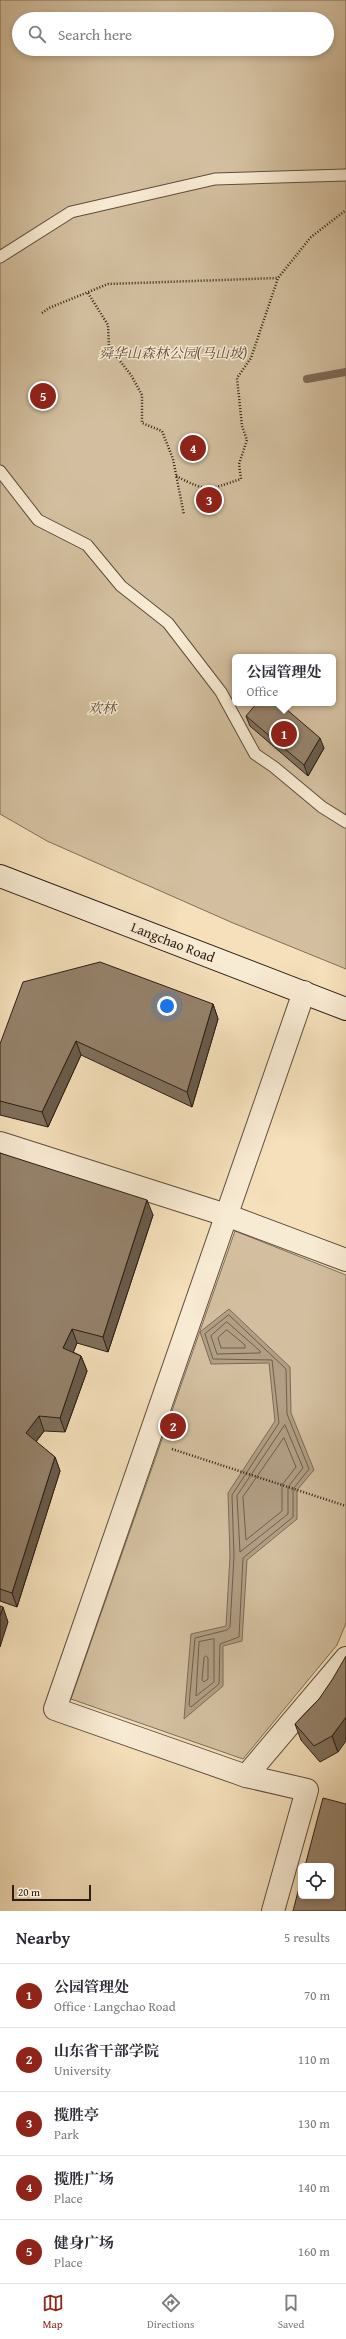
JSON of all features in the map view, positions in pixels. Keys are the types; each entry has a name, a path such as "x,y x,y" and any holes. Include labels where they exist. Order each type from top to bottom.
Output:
{"street":[{"name":"Langchao Road","path":"0,876 346,1008"},
{"path":"273,1911 308,1790 246,1776 55,1709 304,992"},
{"path":"0,1143 226,1215 346,1260"},
{"path":"246,1776 346,1658"}],"lane":[{"path":"0,257 70,212 215,179 346,175"},
{"path":"0,471 38,520 87,545 121,586 168,623 222,692 255,754 274,767 322,807 346,822"}],"path":[{"path":"176,476 196,486 213,490 241,480 240,464 247,440 242,426 237,378 251,358 278,278 311,237 346,210"},
{"path":"42,313 49,308 108,284 278,278"},
{"path":"88,293 108,326 109,347 132,375 142,395 142,423 162,430 173,459 184,515"},
{"path":"148,1442 346,1506"}],"green space":[{"name":"舜华山森林公园(马山坡)","path":"0,0 346,0 346,969 233,923 47,841 0,814"},
{"path":"235,1231 346,1275 346,1623 337,1645 243,1759 71,1699"}],"water":[{"path":"229,1309 290,1367 291,1413 314,1470 297,1490 297,1519 247,1560 242,1641 223,1646 223,1686 184,1719 191,1634 226,1626 230,1556 228,1493 275,1421 269,1363 211,1364 200,1332"}],"building":[{"path":"254,706 283,706 320,738 304,765 246,716"},
{"path":"100,962 213,1004 187,1092 76,1041 42,1112 0,1101 0,1044 23,982"},
{"path":"0,1153 147,1200 103,1337 72,1329 63,1348 81,1356 60,1418 39,1416 26,1433 55,1457 12,1593 0,1589"},
{"path":"0,1606 3,1607 0,1616"},
{"path":"346,1656 346,1717 332,1736 314,1746 295,1724 319,1699"},
{"path":"323,1798 346,1804 346,1911 293,1911 298,1892 298,1899 334,1899 334,1863 306,1863"}],"waterway":[{"path":"307,379 346,372"}],"place":[{"name":"健身广场","path":"43,396"},
{"name":"揽胜广场","path":"193,448"},
{"name":"揽胜亭","path":"209,500"},
{"name":"公园管理处","path":"284,734"},
{"name":"山东省干部学院","path":"173,1426"}],"park label":[{"name":"欢林","path":"102,708"}]}
